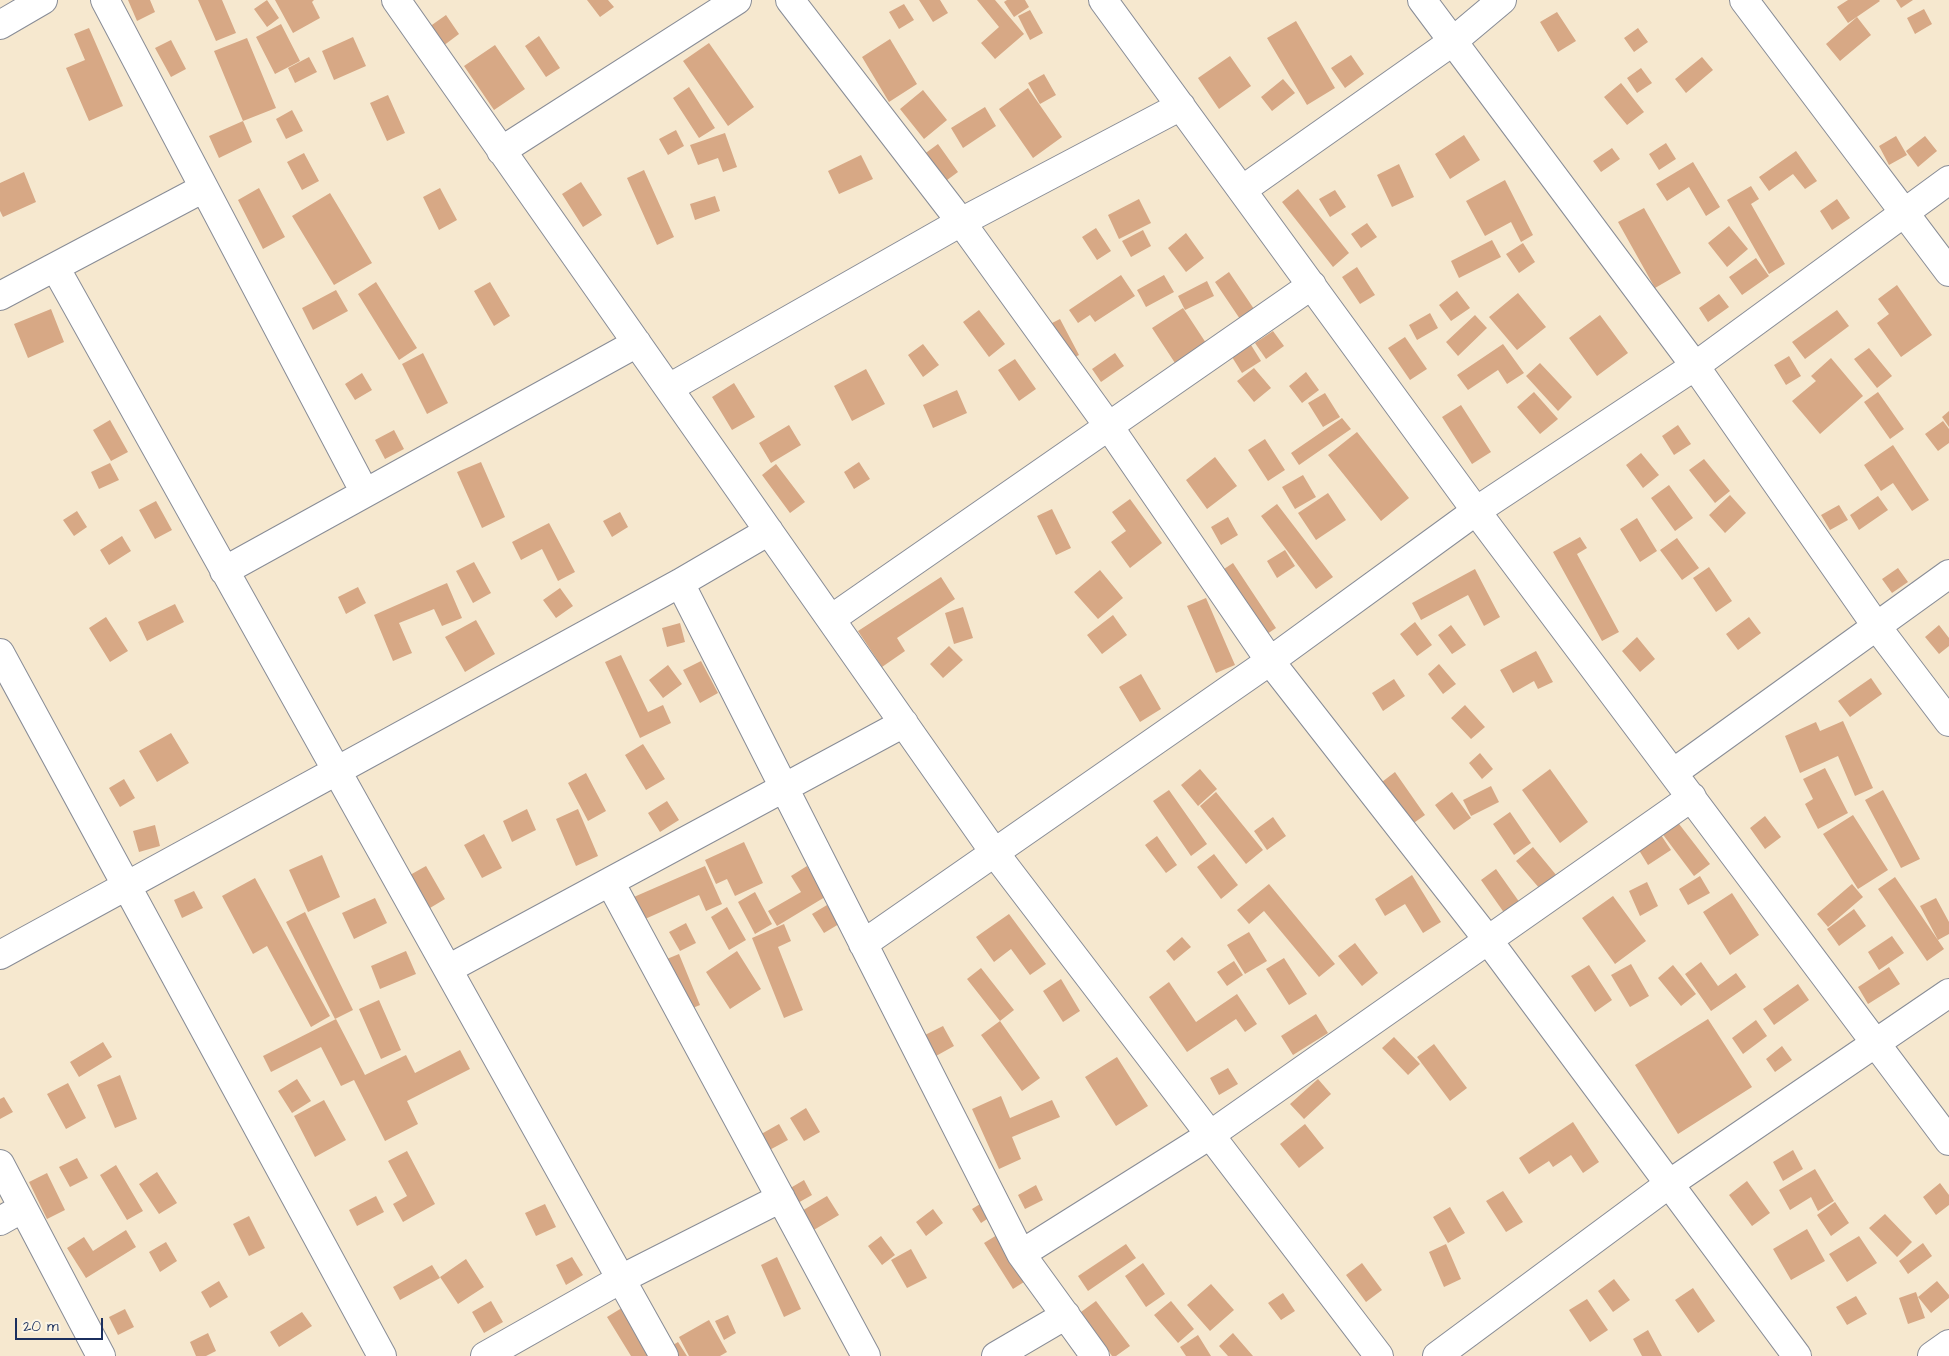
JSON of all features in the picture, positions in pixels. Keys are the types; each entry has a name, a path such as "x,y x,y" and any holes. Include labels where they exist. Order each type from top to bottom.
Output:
{"street":[{"path":"0,25 43,0"},
{"path":"105,0 365,493"},
{"path":"396,0 994,852 1379,1356"},
{"path":"502,150 737,0"},
{"path":"790,0 961,222 1108,426 1270,661 1488,940 1796,1356"},
{"path":"1103,0 1476,511 1949,1141"},
{"path":"1422,0 1695,366 1878,627 1949,722"},
{"path":"1242,190 1452,42 1502,0"},
{"path":"1744,0 1949,272"},
{"path":"669,388 961,222 1181,106"},
{"path":"863,944 1270,661 1476,511 1695,366 1949,180"},
{"path":"0,296 204,188"},
{"path":"55,267 664,1356"},
{"path":"830,619 1312,285"},
{"path":"224,571 637,343"},
{"path":"0,955 127,888 680,583 769,531"},
{"path":"1673,773 1949,574"},
{"path":"680,583 1021,1254 1095,1356"},
{"path":"0,653 382,1356"},
{"path":"448,970 904,723"},
{"path":"1021,1254 1210,1135 1692,797"},
{"path":"610,882 866,1356"},
{"path":"1437,1356 1669,1184 1949,993"},
{"path":"0,1164 12,1215 101,1356"},
{"path":"485,1356 622,1280 781,1198"},
{"path":"996,1356 1066,1315"},
{"path":"1932,1356 1949,1344"}],"building":[{"path":"128,0 150,0 155,12 137,21"},
{"path":"198,0 222,0 236,33 216,41"},
{"path":"267,0 279,18 267,27 254,9"},
{"path":"275,0 314,0 312,2 320,18 293,33"},
{"path":"587,0 608,0 614,7 600,17"},
{"path":"919,0 940,0 948,13 933,22"},
{"path":"977,0 995,0 1024,34 995,59 981,43 999,27"},
{"path":"1007,0 1025,0 1029,7 1014,17 1004,2"},
{"path":"1848,0 1880,1 1848,23 1837,7"},
{"path":"1896,0 1913,0 1901,8"},
{"path":"904,4 914,20 899,29 889,12"},
{"path":"1924,9 1932,24 1915,34 1907,18"},
{"path":"1030,10 1043,33 1030,40 1018,16"},
{"path":"1557,12 1576,41 1558,52 1540,22"},
{"path":"446,15 459,34 443,46 429,27"},
{"path":"1857,17 1871,35 1840,61 1826,44"},
{"path":"1296,21 1335,88 1307,105 1267,38"},
{"path":"281,24 300,61 275,74 256,37"},
{"path":"89,28 123,106 89,121 66,68 85,60 74,34"},
{"path":"1638,28 1648,42 1634,52 1624,38"},
{"path":"539,36 560,68 546,77 525,46"},
{"path":"353,37 366,66 334,80 322,51"},
{"path":"247,38 276,108 243,121 214,51"},
{"path":"890,39 917,84 889,102 862,57"},
{"path":"171,40 186,69 171,77 155,48"},
{"path":"709,43 754,107 728,126 683,61"},
{"path":"495,45 525,89 494,110 464,66"},
{"path":"1351,55 1364,74 1345,88 1331,68"},
{"path":"1230,56 1251,86 1219,109 1198,78"},
{"path":"309,57 317,72 295,83 288,68"},
{"path":"1702,57 1713,70 1686,93 1675,79"},
{"path":"1641,68 1652,83 1637,93 1627,78"},
{"path":"1044,74 1056,95 1040,104 1028,83"},
{"path":"1283,79 1295,93 1272,111 1261,97"},
{"path":"1621,83 1644,112 1627,125 1604,97"},
{"path":"689,87 715,128 699,138 673,98"},
{"path":"1028,88 1062,137 1033,158 999,109"},
{"path":"923,90 947,120 924,139 900,109"},
{"path":"388,95 405,133 387,141 370,103"},
{"path":"985,107 996,126 963,148 951,128"},
{"path":"292,110 303,131 286,139 276,119"},
{"path":"243,121 252,142 219,158 209,136"},
{"path":"676,130 684,146 668,155 659,139"},
{"path":"725,133 737,167 723,172 718,158 698,165 690,145"},
{"path":"1464,135 1480,160 1450,179 1435,154"},
{"path":"1896,136 1907,155 1889,165 1879,146"},
{"path":"1925,136 1937,151 1918,167 1906,151"},
{"path":"1666,143 1676,159 1659,170 1649,154"},
{"path":"938,144 958,172 943,183 923,155"},
{"path":"1612,148 1620,159 1601,172 1593,161"},
{"path":"1796,151 1817,181 1805,189 1793,174 1769,191 1759,177"},
{"path":"304,153 319,181 302,190 287,162"},
{"path":"861,155 873,179 839,194 828,171"},
{"path":"1693,162 1720,207 1706,216 1689,187 1667,201 1656,184"},
{"path":"1399,164 1414,197 1392,207 1377,175"},
{"path":"644,170 674,237 657,245 627,178"},
{"path":"24,172 36,202 3,217 0,211 0,183"},
{"path":"1505,180 1533,235 1521,242 1511,222 1485,236 1466,201"},
{"path":"581,182 602,215 583,227 562,194"},
{"path":"1751,186 1759,199 1751,204 1785,264 1769,274 1727,200"},
{"path":"259,188 285,237 263,249 238,200"},
{"path":"440,188 457,220 439,230 423,197"},
{"path":"1298,189 1349,253 1333,267 1282,202"},
{"path":"1335,190 1346,207 1330,217 1319,199"},
{"path":"330,193 372,263 334,285 292,216"},
{"path":"715,196 720,211 695,220 690,204"},
{"path":"1139,199 1151,223 1119,239 1108,215"},
{"path":"1837,199 1850,218 1832,230 1820,211"},
{"path":"1644,208 1681,273 1655,288 1618,222"},
{"path":"1367,223 1377,237 1361,248 1351,234"},
{"path":"1729,226 1748,249 1727,267 1708,243"},
{"path":"1096,228 1111,251 1097,260 1082,237"},
{"path":"1143,230 1151,246 1131,257 1122,241"},
{"path":"1186,233 1204,258 1186,272 1168,248"},
{"path":"1492,240 1501,257 1459,278 1451,261"},
{"path":"1523,243 1535,262 1519,273 1506,254"},
{"path":"1756,258 1769,276 1742,295 1729,277"},
{"path":"1357,267 1375,295 1360,304 1342,277"},
{"path":"1229,272 1254,309 1240,319 1215,282"},
{"path":"1121,275 1135,296 1095,322 1090,315 1078,323 1069,310"},
{"path":"1164,275 1174,292 1146,307 1137,290"},
{"path":"1207,281 1214,296 1185,310 1178,296"},
{"path":"376,282 417,348 399,360 358,294"},
{"path":"490,282 510,316 494,326 474,291"},
{"path":"1897,285 1932,335 1901,357 1877,323 1889,314 1878,299"},
{"path":"336,290 348,311 313,330 302,308"},
{"path":"1457,291 1470,308 1451,321 1439,305"},
{"path":"1518,293 1546,327 1517,350 1489,317"},
{"path":"1719,294 1729,307 1708,322 1699,308"},
{"path":"1183,308 1206,343 1175,363 1152,328"},
{"path":"51,309 64,342 28,358 14,324"},
{"path":"979,310 1005,344 989,357 963,322"},
{"path":"1837,310 1849,326 1805,359 1792,342"},
{"path":"1430,313 1438,328 1417,340 1409,325"},
{"path":"1475,315 1487,328 1458,356 1446,342"},
{"path":"1600,315 1628,353 1597,376 1569,338"},
{"path":"1060,319 1079,355 1057,366 1038,330"},
{"path":"1273,331 1284,346 1266,359 1255,343"},
{"path":"1405,337 1427,369 1410,380 1388,348"},
{"path":"923,344 939,365 923,377 908,355"},
{"path":"1503,344 1524,373 1507,384 1498,370 1468,390 1457,375"},
{"path":"1251,345 1261,361 1242,373 1232,357"},
{"path":"1869,348 1892,376 1877,388 1854,359"},
{"path":"423,353 448,403 427,414 402,364"},
{"path":"1115,353 1124,366 1101,382 1092,369"},
{"path":"1789,356 1801,376 1786,385 1774,365"},
{"path":"1831,358 1863,396 1820,434 1792,401 1816,381 1811,376"},
{"path":"1015,359 1036,389 1019,401 998,370"},
{"path":"1540,363 1572,397 1558,411 1526,376"},
{"path":"1254,368 1271,388 1254,402 1237,381"},
{"path":"866,369 885,404 852,421 834,386"},
{"path":"1306,372 1319,390 1302,403 1289,386"},
{"path":"362,373 372,390 355,400 345,384"},
{"path":"734,383 755,417 732,430 712,397"},
{"path":"957,390 967,413 933,428 923,405"},
{"path":"1534,392 1558,419 1540,434 1517,407"},
{"path":"1878,392 1904,429 1890,439 1864,402"},
{"path":"1325,393 1340,417 1323,427 1308,403"},
{"path":"1461,405 1491,452 1472,464 1442,417"},
{"path":"1949,411 1949,427 1942,417"},
{"path":"1342,418 1351,429 1299,465 1291,453"},
{"path":"110,420 128,452 111,461 93,430"},
{"path":"1943,421 1949,429 1949,443 1938,451 1925,434"},
{"path":"789,425 801,445 771,463 759,443"},
{"path":"1678,425 1691,444 1674,455 1662,436"},
{"path":"394,430 404,449 385,459 375,440"},
{"path":"1357,432 1409,498 1381,521 1328,455"},
{"path":"1265,439 1285,470 1268,481 1248,450"},
{"path":"1893,445 1929,500 1912,511 1893,483 1881,491 1864,465"},
{"path":"1641,453 1659,475 1643,488 1626,465"},
{"path":"1215,457 1237,486 1207,509 1186,480"},
{"path":"1704,459 1730,491 1715,503 1689,470"},
{"path":"481,462 505,517 482,528 457,472"},
{"path":"859,462 870,479 854,489 844,472"},
{"path":"110,463 119,480 99,489 91,472"},
{"path":"776,464 805,502 790,513 762,475"},
{"path":"1303,475 1316,497 1295,509 1282,487"},
{"path":"1669,485 1693,518 1675,531 1651,498"},
{"path":"1328,493 1346,520 1316,540 1298,513"},
{"path":"1730,495 1746,513 1725,533 1709,515"},
{"path":"1878,496 1888,510 1859,530 1850,515"},
{"path":"1130,499 1162,543 1130,568 1111,542 1126,531 1112,512"},
{"path":"156,501 172,530 155,539 139,510"},
{"path":"1277,504 1333,577 1316,589 1261,516"},
{"path":"1839,505 1848,520 1830,530 1821,515"},
{"path":"1052,509 1071,548 1056,555 1037,516"},
{"path":"77,511 87,527 74,536 63,520"},
{"path":"620,512 628,527 612,537 603,521"},
{"path":"1228,517 1238,535 1221,545 1211,527"},
{"path":"1637,518 1657,551 1640,562 1620,529"},
{"path":"549,523 575,572 558,581 542,549 521,560 512,542"},
{"path":"122,536 131,551 109,565 100,550"},
{"path":"1580,537 1587,548 1577,554 1619,632 1602,641 1553,552"},
{"path":"1677,538 1699,568 1682,580 1660,550"},
{"path":"1285,550 1295,566 1277,578 1267,561"},
{"path":"474,562 491,593 473,603 456,571"},
{"path":"1233,563 1276,628 1258,640 1215,575"},
{"path":"1709,567 1732,601 1716,612 1693,578"},
{"path":"1898,568 1908,582 1892,593 1882,579"},
{"path":"1475,569 1500,617 1484,626 1468,595 1421,620 1412,603"},
{"path":"1100,570 1123,598 1098,619 1074,592"},
{"path":"941,577 955,599 897,638 905,651 882,667 858,631"},
{"path":"447,583 462,618 442,626 434,609 399,623 412,653 393,661 374,615"},
{"path":"358,587 366,603 346,614 338,597"},
{"path":"560,588 573,606 556,618 543,600"},
{"path":"1206,598 1235,665 1216,673 1187,606"},
{"path":"175,604 184,622 147,641 138,622"},
{"path":"963,607 973,638 954,644 945,613"},
{"path":"1113,615 1127,635 1102,654 1087,635"},
{"path":"106,617 128,651 110,662 89,628"},
{"path":"1749,617 1761,633 1738,650 1726,634"},
{"path":"476,620 495,654 465,672 445,637"},
{"path":"1415,622 1432,645 1417,656 1400,634"},
{"path":"680,623 685,642 667,647 662,628"},
{"path":"1451,625 1466,645 1452,654 1438,635"},
{"path":"1939,625 1949,638 1949,646 1939,654 1925,637"},
{"path":"1637,637 1655,659 1640,672 1622,651"},
{"path":"949,646 963,660 943,678 930,664"},
{"path":"1536,651 1553,682 1538,689 1534,681 1513,693 1500,670"},
{"path":"621,655 648,712 663,705 671,723 640,738 605,662"},
{"path":"701,661 718,693 700,703 683,670"},
{"path":"1439,664 1456,684 1443,694 1428,674"},
{"path":"668,665 682,684 663,698 649,680"},
{"path":"1141,674 1161,709 1140,722 1119,687"},
{"path":"1871,678 1882,694 1850,717 1838,701"},
{"path":"1394,679 1405,696 1383,711 1372,693"},
{"path":"1465,705 1485,727 1471,739 1451,718"},
{"path":"1843,721 1873,788 1855,796 1838,756 1800,773 1785,736 1816,722 1820,731"},
{"path":"171,733 189,763 157,782 139,751"},
{"path":"643,744 665,779 646,790 625,755"},
{"path":"1480,753 1493,769 1482,779 1469,763"},
{"path":"1825,768 1848,813 1818,829 1805,804 1813,799 1803,779"},
{"path":"1200,769 1217,789 1198,806 1181,785"},
{"path":"1550,769 1588,822 1560,843 1522,790"},
{"path":"1395,772 1425,815 1408,827 1378,785"},
{"path":"586,773 606,811 588,821 568,783"},
{"path":"124,779 135,798 120,807 109,788"},
{"path":"1491,786 1499,802 1471,816 1463,800"},
{"path":"1169,790 1207,844 1191,856 1153,801"},
{"path":"1883,790 1920,859 1901,868 1865,800"},
{"path":"1216,792 1263,850 1246,864 1200,806"},
{"path":"1452,792 1471,818 1454,830 1435,805"},
{"path":"667,801 679,820 660,832 648,813"},
{"path":"527,809 536,830 512,842 503,821"},
{"path":"578,809 598,856 576,866 556,819"},
{"path":"1510,812 1531,843 1514,855 1493,824"},
{"path":"1853,815 1888,870 1858,889 1823,834"},
{"path":"1765,816 1781,837 1765,849 1750,828"},
{"path":"1273,817 1286,836 1267,850 1254,831"},
{"path":"1676,820 1710,864 1694,876 1661,832"},
{"path":"155,825 160,846 139,852 133,831"},
{"path":"1659,832 1671,850 1648,865 1637,847"},
{"path":"484,834 502,868 482,878 464,845"},
{"path":"1157,836 1177,865 1166,873 1145,845"},
{"path":"744,842 763,883 735,896 727,879 716,884 705,860"},
{"path":"1533,847 1557,876 1540,889 1516,861"},
{"path":"1214,854 1238,885 1221,899 1197,867"},
{"path":"322,855 340,897 308,912 289,870"},
{"path":"426,866 445,899 430,908 410,875"},
{"path":"705,866 722,904 706,911 699,895 636,923 627,900"},
{"path":"807,866 825,897 777,926 768,911 801,892 791,876"},
{"path":"1496,869 1520,903 1505,914 1481,880"},
{"path":"1412,875 1441,922 1423,933 1405,904 1385,916 1375,899"},
{"path":"1700,876 1710,893 1688,905 1679,889"},
{"path":"1895,877 1944,949 1927,961 1878,889"},
{"path":"255,878 330,1016 311,1027 267,946 253,954 222,896"},
{"path":"1647,882 1658,906 1640,916 1629,891"},
{"path":"1269,884 1335,964 1319,977 1264,911 1249,924 1237,910"},
{"path":"1852,884 1863,897 1828,927 1817,914"},
{"path":"194,891 203,908 182,918 174,900"},
{"path":"755,892 772,924 755,934 738,902"},
{"path":"1732,893 1759,935 1730,955 1703,912"},
{"path":"1613,896 1646,941 1615,964 1582,918"},
{"path":"375,898 387,923 354,939 342,913"},
{"path":"1936,898 1949,922 1949,934 1938,940 1920,906"},
{"path":"827,905 839,924 824,933 812,914"},
{"path":"727,907 746,940 729,950 711,917"},
{"path":"1854,909 1866,926 1839,946 1827,929"},
{"path":"305,912 353,1010 335,1019 286,922"},
{"path":"1009,914 1046,964 1030,975 1011,949 994,962 976,937"},
{"path":"686,923 696,943 680,951 669,932"},
{"path":"784,924 791,941 778,947 803,1010 784,1018 752,938"},
{"path":"1249,932 1267,961 1245,974 1227,945"},
{"path":"1892,936 1904,953 1879,970 1868,952"},
{"path":"1182,937 1191,947 1174,961 1166,951"},
{"path":"1355,943 1378,973 1362,986 1338,956"},
{"path":"406,951 416,974 380,989 371,966"},
{"path":"737,951 761,989 730,1009 706,972"},
{"path":"679,954 700,1005 683,1012 662,961"},
{"path":"1284,958 1307,994 1289,1005 1266,969"},
{"path":"1234,961 1243,975 1227,986 1217,972"},
{"path":"1701,962 1718,986 1736,973 1746,987 1711,1011 1685,974"},
{"path":"1631,964 1649,996 1630,1007 1611,975"},
{"path":"1589,965 1612,1000 1595,1012 1571,976"},
{"path":"1673,965 1696,994 1681,1006 1658,978"},
{"path":"1889,967 1900,984 1868,1004 1858,987"},
{"path":"981,968 1014,1010 1000,1021 967,979"},
{"path":"1061,979 1080,1011 1063,1022 1043,991"},
{"path":"1169,982 1196,1022 1237,994 1257,1024 1245,1032 1236,1019 1187,1052 1149,997"},
{"path":"1798,984 1809,1000 1774,1025 1763,1009"},
{"path":"379,1000 401,1050 381,1059 359,1009"},
{"path":"1316,1014 1328,1033 1293,1055 1281,1036"},
{"path":"336,1019 365,1075 406,1055 415,1073 460,1050 470,1069 407,1101 418,1124 385,1141 354,1080 341,1086 321,1047 271,1072 263,1056"},
{"path":"1708,1019 1752,1087 1678,1134 1635,1065"},
{"path":"1756,1020 1767,1036 1743,1054 1732,1038"},
{"path":"1000,1021 1040,1078 1022,1091 981,1035"},
{"path":"943,1026 954,1046 936,1056 925,1035"},
{"path":"1394,1037 1420,1064 1408,1075 1382,1048"},
{"path":"103,1042 112,1057 79,1077 70,1062"},
{"path":"1434,1044 1467,1088 1450,1101 1417,1057"},
{"path":"1782,1046 1792,1060 1775,1072 1766,1059"},
{"path":"1117,1057 1148,1106 1116,1126 1085,1077"},
{"path":"1228,1068 1238,1084 1219,1095 1210,1078"},
{"path":"120,1075 137,1119 115,1128 97,1085"},
{"path":"297,1079 311,1101 292,1113 278,1091"},
{"path":"1318,1079 1331,1094 1304,1119 1290,1104"},
{"path":"68,1083 86,1118 66,1129 47,1094"},
{"path":"1001,1096 1010,1118 1052,1100 1060,1117 1012,1137 1021,1159 999,1169 972,1109"},
{"path":"4,1097 13,1112 0,1119 0,1099"},
{"path":"324,1100 346,1140 315,1157 294,1116"},
{"path":"806,1108 820,1132 804,1141 790,1118"},
{"path":"1573,1122 1599,1162 1583,1173 1571,1155 1553,1167 1549,1161 1529,1174 1519,1158"},
{"path":"779,1124 788,1140 764,1153 756,1137"},
{"path":"1305,1124 1324,1148 1299,1168 1280,1144"},
{"path":"1793,1150 1803,1169 1783,1181 1773,1162"},
{"path":"407,1151 435,1204 403,1222 393,1204 407,1196 388,1161"},
{"path":"77,1158 88,1178 70,1187 59,1167"},
{"path":"116,1165 143,1211 127,1220 100,1175"},
{"path":"1815,1169 1834,1201 1818,1211 1811,1197 1790,1210 1779,1190"},
{"path":"157,1172 177,1203 159,1214 139,1184"},
{"path":"47,1173 65,1210 47,1219 29,1182"},
{"path":"804,1180 812,1195 796,1204 787,1190"},
{"path":"1747,1181 1770,1213 1752,1226 1729,1195"},
{"path":"1940,1183 1949,1195 1949,1205 1936,1215 1923,1197"},
{"path":"1036,1185 1043,1200 1025,1209 1018,1195"},
{"path":"1503,1191 1523,1222 1506,1232 1486,1201"},
{"path":"376,1196 384,1212 357,1226 349,1210"},
{"path":"827,1196 839,1215 812,1231 800,1212"},
{"path":"993,1196 1002,1209 981,1223 972,1209"},
{"path":"1835,1202 1849,1223 1831,1236 1817,1215"},
{"path":"545,1204 556,1227 536,1236 525,1213"},
{"path":"1450,1207 1465,1233 1448,1243 1433,1217"},
{"path":"933,1209 943,1223 926,1236 916,1222"},
{"path":"1885,1214 1912,1242 1897,1257 1869,1228"},
{"path":"249,1216 265,1248 249,1256 233,1224"},
{"path":"1010,1227 1038,1273 1013,1289 984,1243"},
{"path":"1807,1229 1825,1261 1791,1280 1773,1249"},
{"path":"126,1230 136,1247 86,1278 67,1248 84,1237 93,1251"},
{"path":"881,1236 895,1255 882,1265 868,1246"},
{"path":"1859,1236 1877,1263 1847,1282 1829,1254"},
{"path":"166,1242 177,1261 160,1272 149,1252"},
{"path":"1923,1243 1932,1256 1908,1274 1899,1261"},
{"path":"1126,1244 1136,1258 1088,1291 1078,1276"},
{"path":"1446,1244 1461,1279 1444,1287 1429,1252"},
{"path":"911,1249 927,1278 907,1288 891,1260"},
{"path":"572,1257 583,1275 566,1285 556,1265"},
{"path":"777,1257 801,1309 784,1317 761,1265"},
{"path":"466,1259 484,1287 458,1304 440,1277"},
{"path":"1143,1263 1165,1294 1146,1307 1125,1276"},
{"path":"1362,1263 1382,1290 1366,1302 1346,1275"},
{"path":"432,1265 440,1278 400,1300 393,1287"},
{"path":"1614,1279 1630,1300 1613,1312 1598,1291"},
{"path":"219,1281 228,1297 210,1308 201,1292"},
{"path":"1937,1281 1949,1295 1949,1298 1931,1313 1918,1297"},
{"path":"1211,1284 1234,1310 1210,1331 1187,1305"},
{"path":"1693,1288 1715,1321 1698,1333 1675,1300"},
{"path":"1916,1292 1925,1318 1908,1324 1899,1298"},
{"path":"1283,1293 1295,1311 1281,1320 1268,1303"},
{"path":"1856,1296 1867,1314 1847,1325 1836,1307"},
{"path":"1587,1299 1608,1330 1590,1342 1569,1310"},
{"path":"491,1301 503,1322 484,1333 472,1312"},
{"path":"1096,1301 1130,1346 1116,1356 1112,1356 1081,1312"},
{"path":"1171,1301 1194,1329 1178,1343 1154,1315"},
{"path":"625,1306 654,1356 631,1356 607,1317"},
{"path":"125,1309 134,1327 118,1335 109,1317"},
{"path":"302,1312 312,1326 279,1347 270,1332"},
{"path":"728,1315 736,1333 724,1340 715,1321"},
{"path":"709,1320 727,1352 720,1356 689,1356 679,1337"},
{"path":"1648,1330 1662,1356 1642,1356 1633,1339"},
{"path":"208,1333 216,1351 206,1356 196,1356 190,1342"},
{"path":"1233,1333 1253,1356 1228,1356 1219,1346"},
{"path":"1198,1335 1211,1356 1186,1356 1180,1347"},
{"path":"678,1342 687,1356 655,1356"}]}
